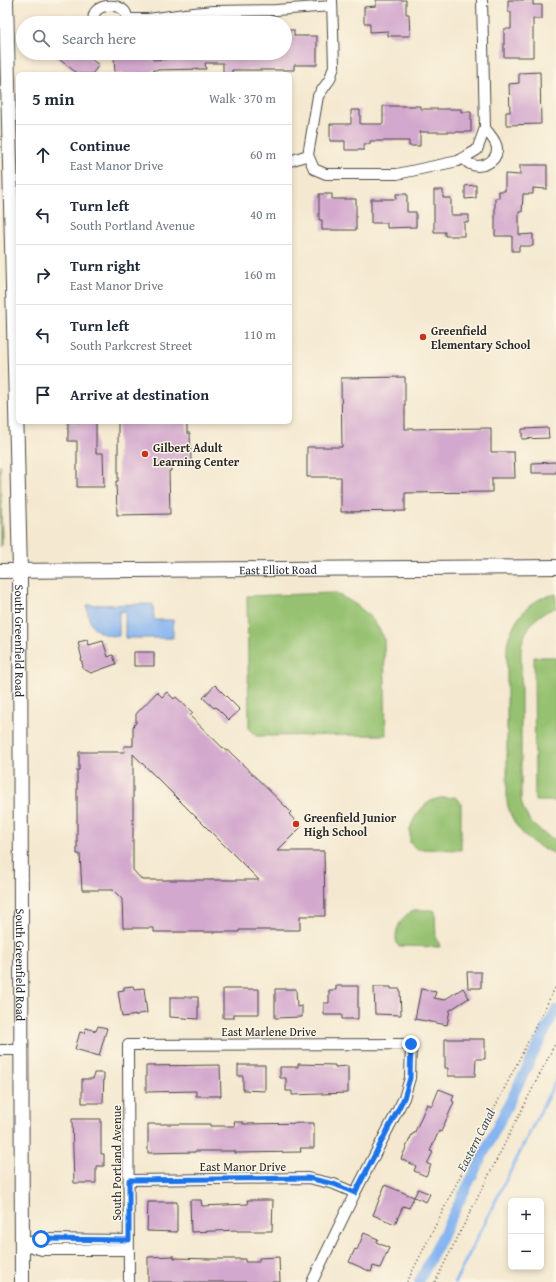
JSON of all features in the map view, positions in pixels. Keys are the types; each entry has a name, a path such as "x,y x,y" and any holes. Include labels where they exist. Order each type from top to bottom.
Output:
{"main road":[{"name":"South Greenfield Road","path":"6,0 16,407"},
{"name":"South Greenfield Road","path":"16,424 20,570 22,1282"},
{"name":"East Elliot Road","path":"0,571 556,567"}],"street":[{"path":"94,16 95,10 98,6 107,0 112,0 122,5 127,16"},
{"path":"170,16 213,12 276,10 332,3 334,66 330,79 318,96 308,155 314,168 326,174 397,174 458,161 477,150 485,128 482,0"},
{"path":"462,158 471,165 481,166 488,164 494,157 497,150 485,128"},
{"path":"292,160 308,155"},
{"name":"East Marlene Drive","path":"128,1045 411,1044 410,1078 404,1098 355,1193"},
{"name":"South Portland Avenue","path":"128,1045 129,1282"},
{"path":"0,1050 22,1050"},
{"name":"East Manor Drive","path":"129,1180 308,1178 334,1184 355,1193"},
{"path":"312,1282 355,1193"},
{"path":"22,1244 42,1250 95,1245 129,1245"}],"path":[{"path":"407,1282 556,986"},
{"path":"435,1282 556,1042"}],"green space":[{"path":"0,465 2,545 0,547"},
{"path":"334,593 357,605 370,616 384,638 386,735 256,736 249,729 247,596"},
{"path":"556,594 556,608 542,614 531,624 524,638 521,653 521,800 526,814 533,824 549,837 556,840 556,853 553,853 537,845 525,836 515,824 507,802 507,647 511,631 522,613 538,600"},
{"path":"534,657 556,657 556,801 535,801"},
{"path":"455,797 461,804 461,850 417,849 410,843 410,830 411,825 419,811 427,803 436,799"},
{"path":"414,910 435,911 436,939 440,947 398,946 396,935 399,925 405,916"}],"water":[{"path":"153,604 154,620 173,620 173,638 125,638 125,611 119,612 119,636 111,636 99,632 95,629 89,619 87,605"}],"building":[{"path":"376,0 406,0 406,14 409,14 410,36 388,36 388,31 370,32 370,23 364,23 364,7 376,6"},
{"path":"508,0 533,0 533,5 542,5 542,19 533,19 533,57 504,57 504,29 511,29 511,12 508,12"},
{"path":"292,30 294,30 294,36 317,36 317,65 294,65 294,70 232,70 232,72 223,72 223,63 205,63 206,69 153,70 153,72 115,72 114,60 292,60"},
{"path":"60,60 92,60 99,65 94,72 75,72"},
{"path":"540,72 541,124 506,125 506,112 510,112 509,84 519,83 519,73"},
{"path":"383,106 420,106 420,109 461,109 461,112 471,112 471,132 420,132 420,146 409,146 409,141 370,141 370,144 364,144 364,150 345,150 345,141 330,141 330,124 351,124 351,110 360,110 360,124 383,124"},
{"path":"520,165 547,165 547,189 533,188 533,194 523,194 522,212 519,212 519,235 533,234 533,246 519,246 519,251 512,251 512,236 495,236 495,198 499,198 499,191 505,191 505,174 520,175"},
{"path":"476,185 476,198 465,199 465,186"},
{"path":"434,190 443,190 443,198 451,198 451,215 469,215 469,222 464,222 464,236 445,236 445,232 434,232"},
{"path":"319,194 332,194 332,199 356,199 356,230 322,230 322,220 319,220"},
{"path":"396,194 407,194 407,212 416,212 416,227 387,228 387,223 371,223 371,199 396,199"},
{"path":"405,377 405,429 491,428 491,452 514,452 515,478 492,478 492,492 405,493 405,511 341,512 341,477 307,477 307,447 342,447 341,378"},
{"path":"68,424 96,424 96,453 103,453 104,487 77,487 77,441 68,441"},
{"path":"118,424 187,424 187,433 190,433 191,461 171,461 171,471 169,471 170,514 117,515 116,481 118,481"},
{"path":"548,428 549,438 522,439 522,429"},
{"path":"556,462 556,473 532,473 532,463"},
{"path":"87,640 89,645 103,641 108,657 113,655 116,664 91,673 82,668 82,659 78,642"},
{"path":"134,652 154,652 154,666 134,666"},
{"path":"215,685 240,710 229,720 216,707 214,708 203,698"},
{"path":"157,692 162,697 167,692 174,699 176,697 193,713 190,716 226,751 228,750 291,812 289,814 301,827 277,851 324,851 325,916 300,916 300,930 154,932 154,928 123,928 122,899 113,890 82,890 80,854 77,854 77,770 79,770 79,752 125,752 124,746 133,746 133,726 136,723 136,714","holes":["133,754 259,880 142,880 133,870"]},
{"path":"467,972 481,972 481,988 468,988"},
{"path":"133,986 134,989 144,988 147,1013 122,1017 118,991 124,990 124,987"},
{"path":"336,986 358,986 358,1019 342,1019 342,1015 324,1015 324,1003 329,1003 329,990 336,990"},
{"path":"374,987 391,987 391,989 400,989 401,1015 375,1014"},
{"path":"463,988 469,998 450,1010 447,1025 415,1019 421,989 436,992 434,998 444,1000"},
{"path":"223,989 259,989 259,1014 234,1014 234,1018 223,1018"},
{"path":"275,989 296,989 297,1007 302,1006 302,1017 275,1018"},
{"path":"170,997 198,997 198,1019 170,1017"},
{"path":"98,1026 107,1028 99,1056 75,1049 80,1032 84,1033 86,1028 96,1031"},
{"path":"445,1039 485,1039 485,1059 476,1059 475,1076 448,1076 448,1068 445,1068"},
{"path":"298,1064 335,1065 335,1067 348,1066 348,1093 292,1095 292,1091 286,1091 286,1078 280,1078 280,1067 298,1067"},
{"path":"220,1065 221,1096 196,1096 196,1091 146,1092 146,1066"},
{"path":"238,1065 265,1065 265,1091 243,1090 243,1076 238,1076"},
{"path":"94,1073 104,1073 103,1103 82,1103 82,1079 93,1079"},
{"path":"439,1089 454,1095 452,1101 454,1102 441,1132 439,1131 430,1151 433,1152 427,1164 431,1165 426,1176 414,1171 416,1166 401,1159 427,1104 432,1106"},
{"path":"72,1119 101,1119 101,1154 104,1154 104,1166 96,1166 96,1183 74,1183"},
{"path":"234,1122 243,1122 243,1124 314,1123 314,1148 300,1148 301,1152 235,1153 235,1151 195,1151 148,1153 148,1124 210,1124 210,1126 235,1126"},
{"path":"385,1185 414,1197 409,1208 403,1206 395,1224 373,1215"},
{"path":"418,1189 430,1194 426,1202 414,1197"},
{"path":"190,1200 201,1200 202,1206 248,1204 247,1200 273,1200 272,1231 237,1230 191,1232"},
{"path":"148,1202 177,1202 177,1232 147,1231"},
{"path":"364,1233 378,1239 376,1242 389,1248 380,1268 373,1266 371,1272 349,1262 355,1249 357,1250"},
{"path":"174,1256 174,1258 245,1259 245,1262 259,1262 259,1258 279,1257 280,1282 148,1282 148,1257"}],"waterway":[{"name":"Eastern Canal","path":"419,1282 556,1010"},
{"path":"455,1282 556,1080"}],"place":[{"name":"Greenfield Elementary School","path":"423,337"},
{"name":"Gilbert Adult Learning Center","path":"145,454"},
{"name":"Greenfield Junior High School","path":"296,824"}],"route":[{"path":"41,1239 129,1240 129,1180 308,1178 334,1184 355,1193 404,1098 410,1078 411,1044"}]}
